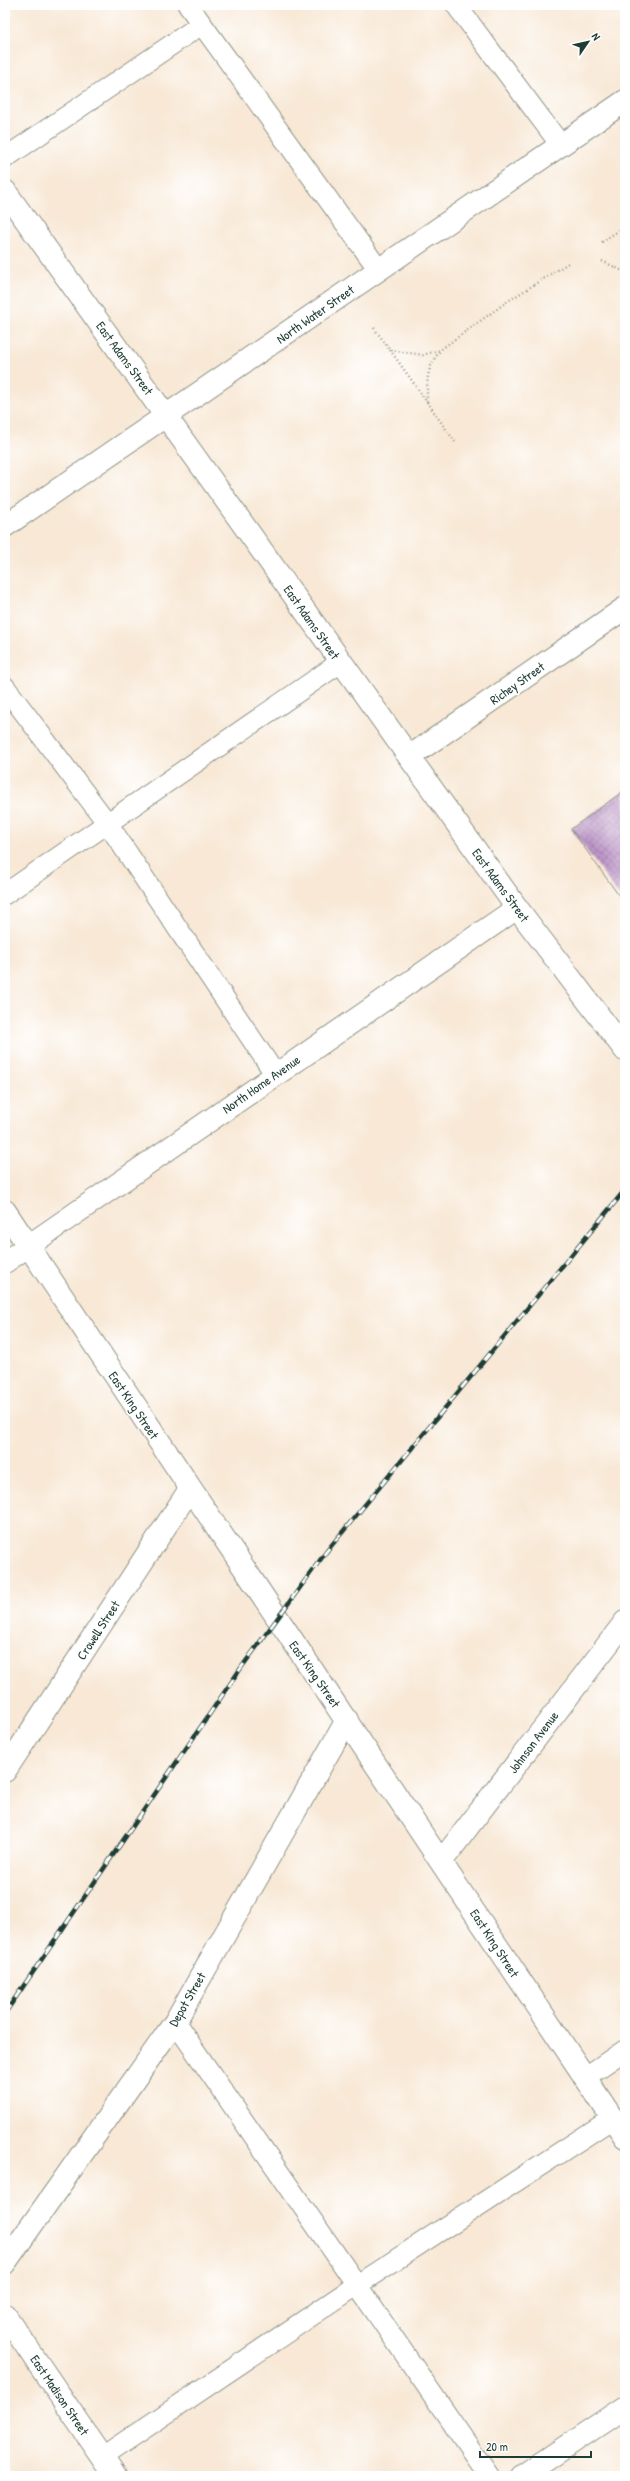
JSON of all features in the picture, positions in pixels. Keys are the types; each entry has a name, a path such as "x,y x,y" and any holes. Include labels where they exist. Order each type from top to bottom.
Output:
{"street":[{"name":"North Water Street","path":"5,526 167,416 560,144 625,101"},
{"name":"East Adams Street","path":"5,191 517,908 625,1050"},
{"name":"Richey Street","path":"409,757 625,608"},
{"name":"North Home Avenue","path":"5,1262 517,908"},
{"name":"East King Street","path":"5,1211 190,1489 347,1720 584,2078 625,2137"},
{"name":"Crowell Street","path":"6,1766 190,1489"},
{"name":"Johnson Avenue","path":"441,1862 625,1622"},
{"name":"Depot Street","path":"5,2262 174,2022 347,1720"},
{"name":"East Madison Street","path":"5,2315 115,2476"},
{"path":"522,2476 625,2407"}],"lane":[{"path":"188,5 379,270"},
{"path":"456,5 560,144"},
{"path":"5,158 202,24"},
{"path":"5,894 341,662"},
{"path":"5,687 108,824 275,1074"},
{"path":"174,2022 488,2476"},
{"path":"584,2078 625,2050"},
{"path":"102,2457 357,2285 613,2118"}],"path":[{"path":"602,242 625,226"},
{"path":"602,261 625,272"},
{"path":"427,402 426,376 432,361 440,350 508,301 570,262"},
{"path":"374,328 455,442"},
{"path":"390,350 423,355 440,350"}],"building":[{"path":"625,790 625,904 571,829"}],"railway":[{"path":"5,2013 241,1668 326,1552 625,1190"}]}
